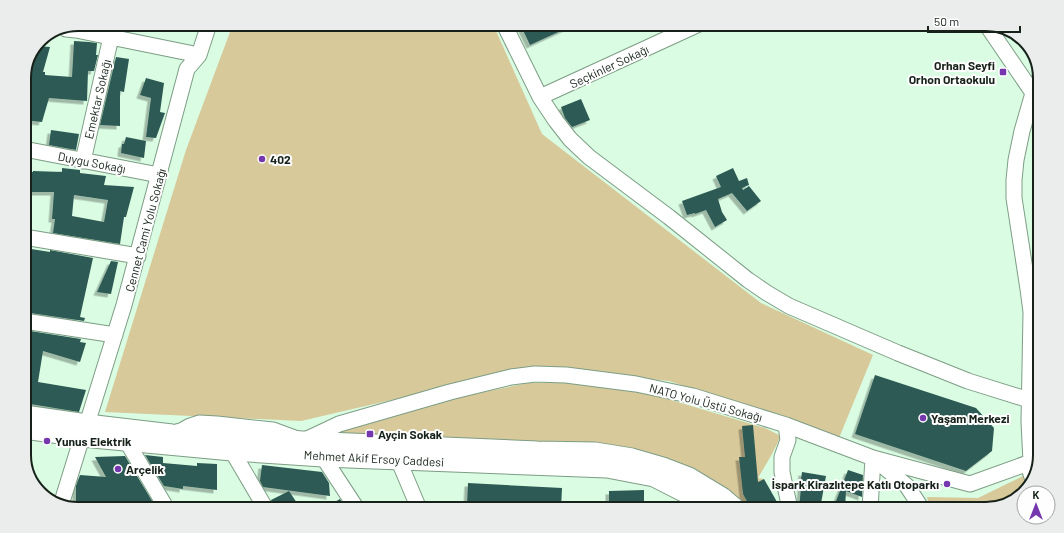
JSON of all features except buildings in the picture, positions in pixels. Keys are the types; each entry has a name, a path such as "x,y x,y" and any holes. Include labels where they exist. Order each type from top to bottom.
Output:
{"main road":[{"name":"Mehmet Akif Ersoy Caddesi","path":"31,417 127,442 232,451 303,448 323,457 397,452 596,452 632,458 663,467 689,477 728,502"},
{"name":"Mehmet Akif Ersoy Caddesi","path":"31,430 84,430 172,434 303,448 397,452 607,468 654,477 703,502"}],"street":[{"path":"81,31 199,55"},
{"name":"Cennet Cami Yolu Sokağı","path":"64,499 84,430 115,335 138,256 187,69 199,55 207,31"},
{"path":"507,31 540,97 570,139 589,157 669,216 748,280 789,306 898,353 968,380 1033,399"},
{"name":"Seçkinler Sokağı","path":"540,97 684,31"},
{"path":"991,31 1033,93 1022,131 1016,160 1014,180 1014,198 1031,312 1033,370"},
{"name":"Emektar Sokağı","path":"83,161 111,37"},
{"name":"Duygu Sokağı","path":"31,150 159,175"},
{"path":"31,238 138,256"},
{"path":"31,322 115,335"},
{"name":"NATO Yolu Üstü Sokağı","path":"303,448 339,424 450,392 512,377 535,374 566,375 636,384 693,396 786,425 873,458 907,486 917,502"},
{"path":"786,425 788,440 782,457 782,472 788,502"},
{"path":"127,442 163,502"},
{"path":"232,451 262,502"},
{"path":"397,452 416,502"},
{"path":"323,457 352,502"},
{"path":"870,502 873,458 970,484 1032,465"}],"shaded area":[{"path":"230,31 496,31 542,134 761,303 873,355 839,438 669,381 534,367 301,421 105,412 186,150"},
{"path":"528,383 577,383 651,394 765,428 781,436 758,478 764,479 742,492 747,502 735,502 726,495 337,434 336,431 352,426 361,426 363,423 439,401"},
{"path":"1025,475 1026,479 1022,485 1016,485 1016,491 1012,494 992,502 928,502 927,497 978,498"}],"place":[{"name":"Orhan Seyfi Orhon Ortaokulu","path":"1003,72"},
{"name":"402","path":"262,159"},
{"name":"Yaşam Merkezi","path":"923,418"},
{"name":"Ayçin Sokak","path":"370,434"},
{"name":"Yunus Elektrik","path":"47,441"},
{"name":"Arçelik","path":"118,469"},
{"name":"İspark Kirazlıtepe Katlı Otoparkı","path":"947,484"}]}
